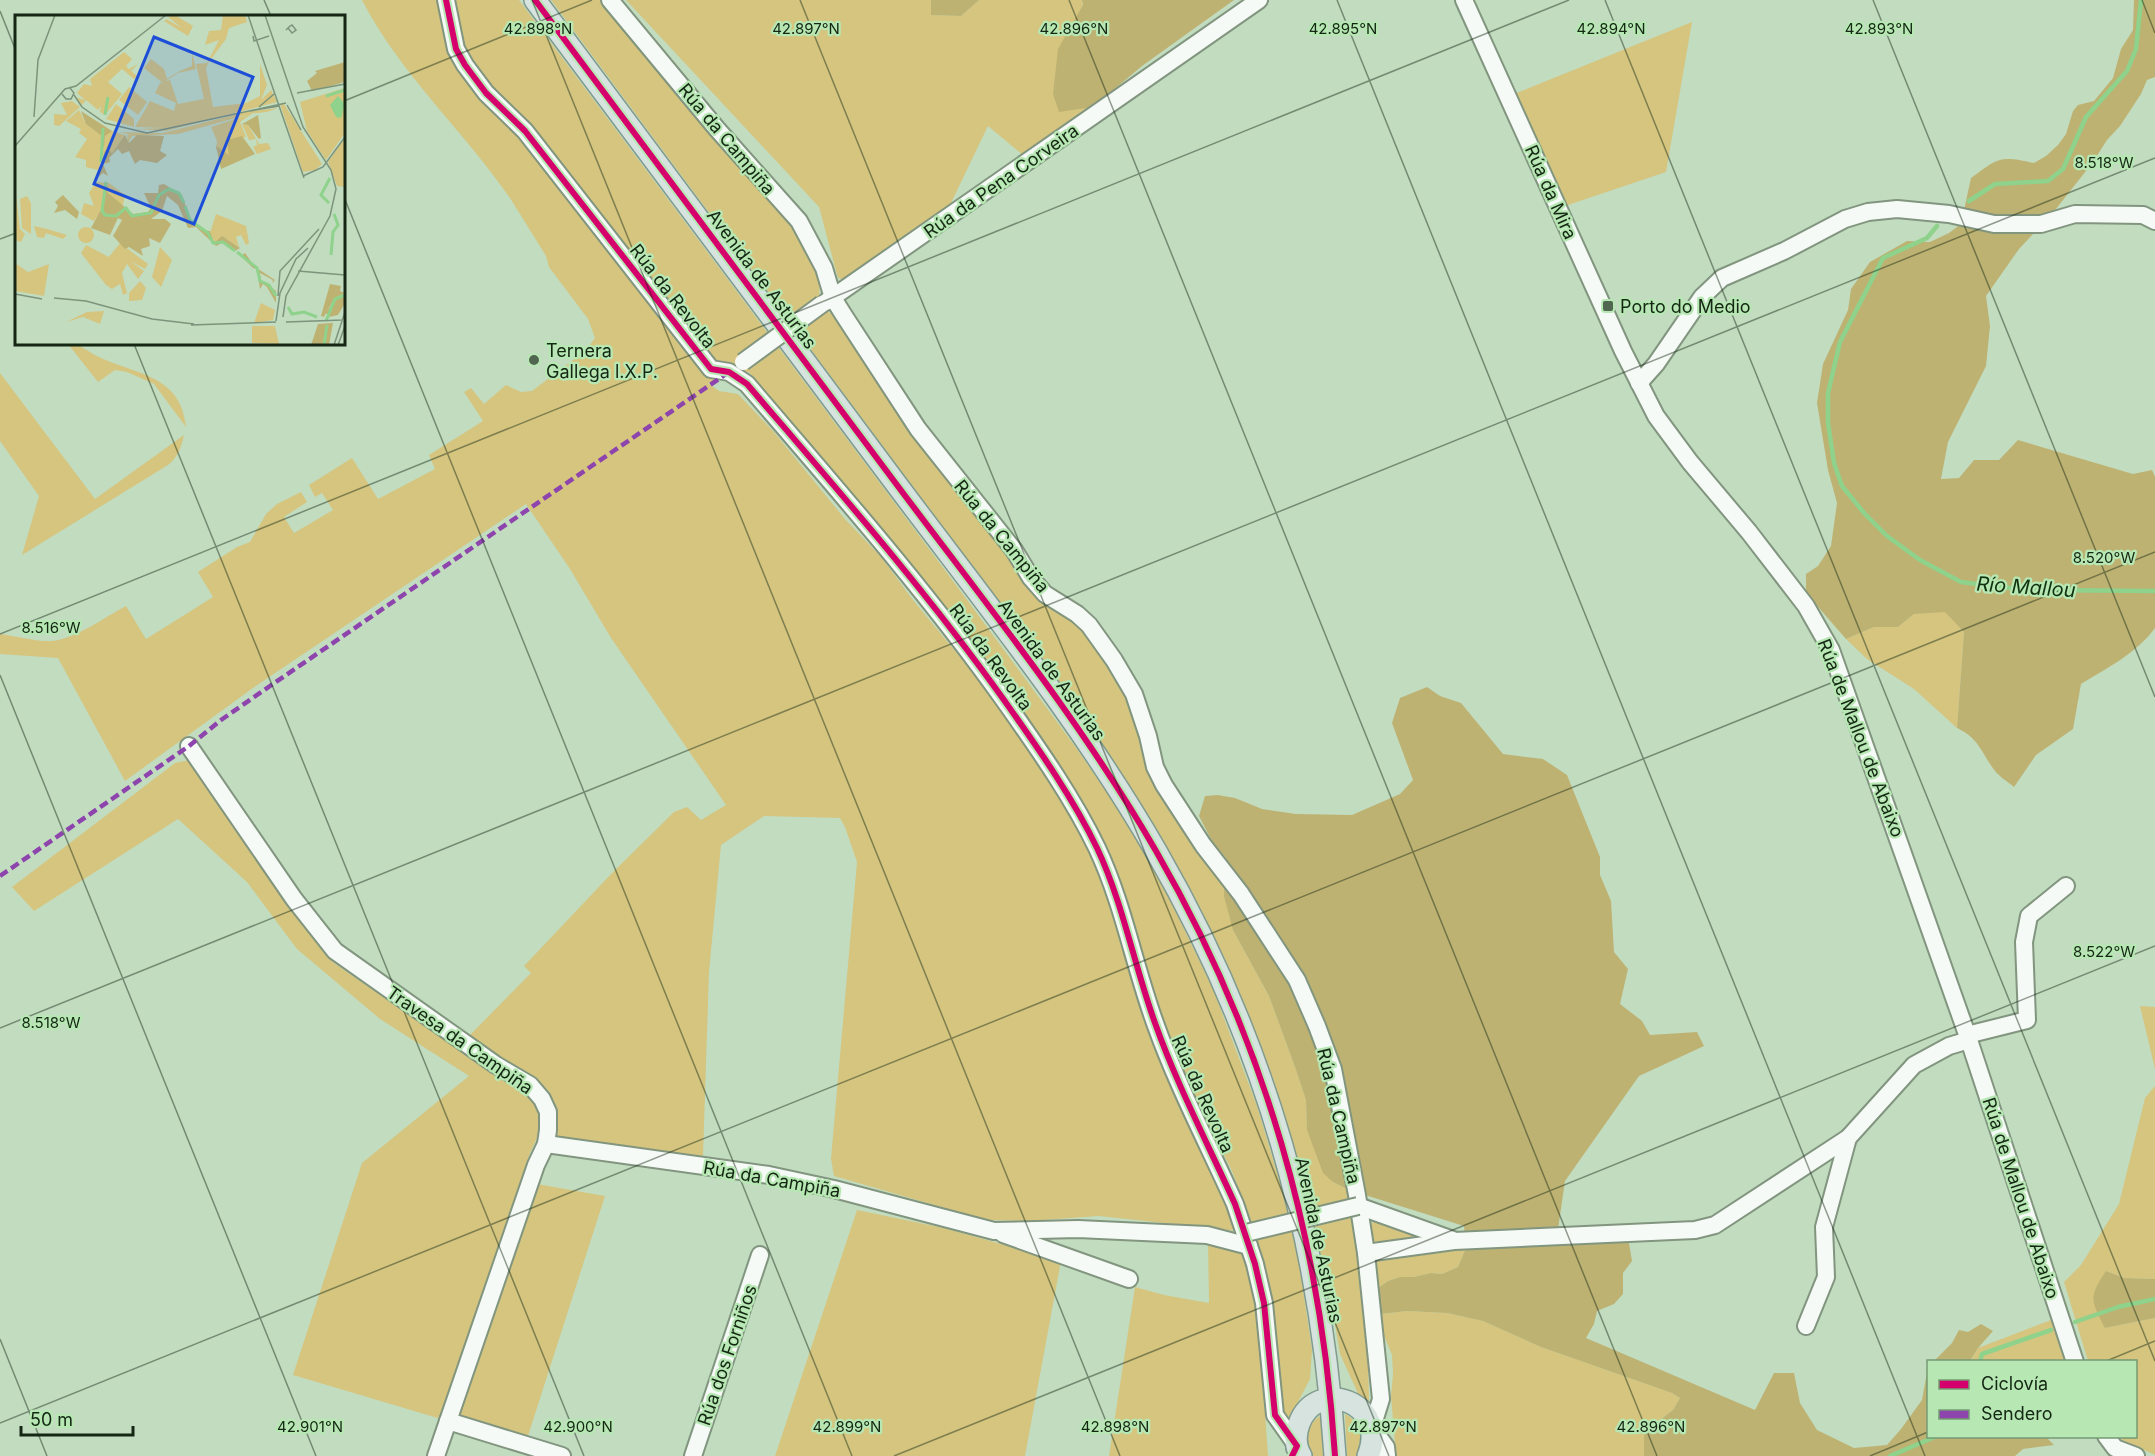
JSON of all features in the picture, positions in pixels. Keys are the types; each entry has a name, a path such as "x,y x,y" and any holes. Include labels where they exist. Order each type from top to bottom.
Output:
{"main road":[{"name":"Avenida de Asturias","path":"535,0 1038,674 1108,774 1155,850 1193,920 1224,986 1271,1108 1308,1243 1326,1359"},
{"path":"1326,1359 1322,1402 1335,1456"},
{"path":"1326,1359 1356,1405 1367,1416 1372,1428 1372,1446 1368,1456"},
{"path":"1296,1453 1296,1431 1301,1418 1322,1402 1348,1401 1356,1405"}],"street":[{"name":"Rúa da Revolta","path":"446,0 456,50 486,93 525,131 711,369 736,367 747,384 921,589 1007,704 1067,794 1101,858 1114,891 1155,1023 1235,1204 1264,1303 1275,1415 1296,1453"},
{"name":"Rúa da Campiña","path":"610,0 717,129 799,221 824,268 828,301 918,429 1014,550 1031,578 1045,594 1077,614 1089,626 1114,660 1134,694 1148,736 1155,767 1164,785 1197,837 1241,894 1297,980 1333,1069 1358,1206"},
{"name":"Rúa da Pena Corveira","path":"736,367 1259,0"},
{"name":"Rúa da Mira","path":"1464,0 1638,383"},
{"path":"1638,383 1656,364 1702,297 1722,278 1784,251 1845,219 1868,212 1897,209 1949,214 1994,224 2041,224 2075,214 2143,215 2155,221"},
{"name":"Rúa de Mallou de Abaixo","path":"1638,383 1656,416 1690,462 1749,531 1806,606 1831,650 1968,1037 2074,1360"},
{"name":"Travesa da Campiña","path":"189,746 294,899 335,951 496,1065 530,1085 542,1099 548,1112 546,1144 536,1165 436,1456"},
{"path":"1968,1037 2027,1020 2024,942 2029,916 2066,886"},
{"name":"Rúa da Campiña","path":"1366,1253 1454,1241 1695,1230 1714,1225 1739,1211 1848,1138 1914,1065 1968,1037"},
{"path":"1806,1326 1826,1278 1824,1227 1848,1138"},
{"name":"Rúa da Campiña","path":"546,1144 769,1175 834,1189 994,1231 1129,1279"},
{"name":"Rúa da Campiña","path":"994,1231 1078,1229 1207,1234 1247,1240 1358,1206 1454,1241"},
{"path":"1358,1206 1366,1253 1381,1399 1372,1428 1386,1447 1387,1456"},
{"name":"Rúa dos Forniños","path":"693,1456 760,1255"},
{"path":"448,1421 562,1456"},
{"path":"2107,1438 2115,1448 2136,1456"}],"shaded area":[{"path":"362,0 519,0 956,585 1077,749 1127,822 1172,904 1213,989 1257,1106 1282,1189 1299,1263 1312,1350 1310,1379 1288,1421 1283,1419 1277,1338 1261,1256 1251,1220 1232,1171 1188,1084 1159,1015 1139,938 1084,806 1012,700 749,372 708,383 719,391 738,394 773,431 845,519 881,557 974,674 1044,770 1098,865 1200,1145 1237,1231 1099,1216 1029,1221 986,1220 834,1176 831,1159 857,862 840,818 764,816 721,845 709,972 703,1156 554,1137 556,1119 549,1091 468,1037 531,973 524,966 613,872 674,812 687,807 701,820 726,805 611,638 570,569 526,504 253,688 125,781 58,658 0,654 0,634 39,641 61,639 80,632 126,606 146,639 213,597 198,572 237,547 250,542 266,514 277,504 301,492 307,502 284,517 294,533 333,510 322,493 315,497 309,485 352,458 378,499 435,469 429,455 483,421 464,392 471,388 484,404 506,385 521,392 532,391 585,351 595,338 588,319 549,267 546,256 510,198 395,53"},
{"path":"551,0 602,0 794,224 807,248 820,281 819,298 828,312 835,315 1028,582 1033,593 1044,605 1069,616 1083,628 1131,701 1164,801 1225,882 1233,930 1269,996 1306,1100 1307,1130 1333,1182 1349,1190 1355,1219 1368,1360 1369,1401 1361,1400 1340,1354 1308,1197 1273,1078 1225,959 1168,850 1112,760 1038,655"},
{"path":"626,0 931,0 931,15 961,16 979,0 1082,0 1093,107 1024,156 988,126 951,203 912,236 847,280 838,278 819,207"},
{"path":"931,0 979,0 961,16 931,15"},
{"path":"1082,0 1234,0 1142,66 1093,107 1059,112 1053,94 1058,49 1083,5"},
{"path":"2134,0 2155,0 2155,77 2147,80 2141,94 2120,126 2052,214 2019,249 1986,296 1990,326 1986,366 1948,442 1941,479 1959,478 1974,460 1999,460 2018,440 2133,474 2152,470 2155,477 2155,628 2131,652 2081,684 2073,729 2036,755 2014,787 1995,771 1975,742 1957,728 1964,632 1945,612 1914,614 1898,627 1874,627 1846,639 1806,593 1806,574 1818,566 1831,546 1837,503 1828,470 1817,403 1823,364 1848,310 1851,289 1870,262 1907,241 1930,242 1961,224 1971,178 1987,166 2006,159 2034,163 2058,145 2066,134 2073,111 2078,105 2094,101 2113,78 2121,49 2133,30"},
{"path":"1692,22 1666,172 1565,206 1514,94"},
{"path":"69,345 81,347 96,356 143,374 167,387 176,397 186,427 154,384 127,372 115,370 98,382"},
{"path":"0,373 95,499 184,435 180,448 168,465 22,555 39,496 0,441"},
{"path":"1945,611 1964,632 1957,728 1914,689 1867,659 1846,639 1874,627 1898,627 1914,614"},
{"path":"1427,687 1440,696 1461,703 1503,754 1543,759 1567,775 1600,857 1600,875 1611,901 1614,952 1628,969 1620,1004 1642,1021 1650,1035 1697,1032 1704,1046 1639,1076 1565,1181 1558,1229 1606,1228 1629,1243 1632,1261 1623,1273 1623,1294 1614,1304 1597,1311 1594,1324 1586,1338 1755,1410 1774,1373 1794,1373 1800,1403 1817,1430 1854,1448 1887,1445 1922,1400 1927,1372 1927,1438 2047,1438 2054,1445 2023,1449 2015,1456 1644,1456 1644,1432 1673,1410 1680,1398 1672,1393 1541,1347 1483,1321 1447,1313 1407,1311 1380,1314 1374,1291 1388,1281 1400,1277 1442,1274 1458,1267 1466,1248 1464,1226 1349,1190 1333,1182 1323,1173 1307,1130 1306,1100 1269,996 1233,930 1224,896 1226,858 1213,843 1199,816 1205,796 1218,795 1235,798 1262,809 1296,814 1352,815 1400,794 1413,780 1392,723 1400,698"},
{"path":"189,760 196,764 316,942 334,963 536,1103 541,1123 539,1134 530,1153 441,1419 293,1375 362,1163 469,1076 380,1019 297,949 247,882 178,819 34,911 12,887 175,763"},
{"path":"2140,1006 2155,1007 2155,1069"},
{"path":"2155,1086 2155,1279 2124,1278 2106,1271 2105,1328 2155,1318 2155,1455 2121,1438 2137,1438 2137,1360 2088,1360 2064,1282 2081,1265 2119,1204 2145,1098"},
{"path":"537,1184 605,1196 527,1439 458,1419"},
{"path":"857,1210 944,1228 1061,1261 1025,1456 775,1456"},
{"path":"1375,1222 1388,1224 1425,1237 1371,1242 1368,1224"},
{"path":"1208,1241 1240,1250 1247,1262 1257,1296 1268,1456 1109,1456 1135,1287 1209,1303"},
{"path":"1466,1248 1458,1267 1442,1274 1400,1277 1388,1281 1374,1291 1374,1257 1411,1251 1431,1254"},
{"path":"2106,1271 2124,1278 2155,1279 2155,1318 2105,1328 2094,1305 2094,1294"},
{"path":"1407,1311 1447,1313 1483,1321 1541,1347 1672,1393 1680,1398 1673,1410 1644,1432 1644,1456 1396,1456 1391,1396 1392,1355 1382,1331 1380,1314"},
{"path":"2051,1320 2066,1360 1971,1360 1978,1348"},
{"path":"1981,1324 1993,1331 1971,1360 1935,1360 1952,1343 1959,1330 1968,1332"},
{"path":"1345,1414 1355,1422 1360,1432 1359,1450 1356,1456 1347,1456"},
{"path":"1321,1416 1323,1456 1313,1456 1308,1446 1308,1434 1312,1423"}],"waterway":[{"name":"Río Mallou","path":"1969,201 1995,184 2048,181 2063,169 2086,117 2127,71 2136,49 2141,0"},
{"name":"Río Mallou","path":"1937,226 1927,238 1883,258 1840,342 1828,393 1828,423 1834,463 1842,486 1887,536 1920,560 1961,582 2026,590 2155,591"},
{"path":"2075,1322 2118,1307 2155,1299"},
{"path":"1980,1360 1982,1354 2051,1330"},
{"path":"1890,1456 1932,1438"}],"marked path":[{"path":"0,876 189,746 221,720 270,686 729,372"}],"cycle path":[{"path":"446,0 456,49 486,93 525,131 711,369 729,372 747,384 879,539 943,618 1004,700 1077,810 1106,869 1164,1046 1235,1204 1255,1264 1264,1303 1275,1415 1297,1446 1292,1456"},
{"path":"535,0 1029,660 1127,802 1156,851 1194,922 1228,995 1257,1068 1281,1143 1301,1219 1316,1296 1328,1375 1335,1456"}],"place":[{"name":"Porto do Medio","path":"1608,306"},
{"name":"Ternera Gallega l.X.P.","path":"534,360"}]}
